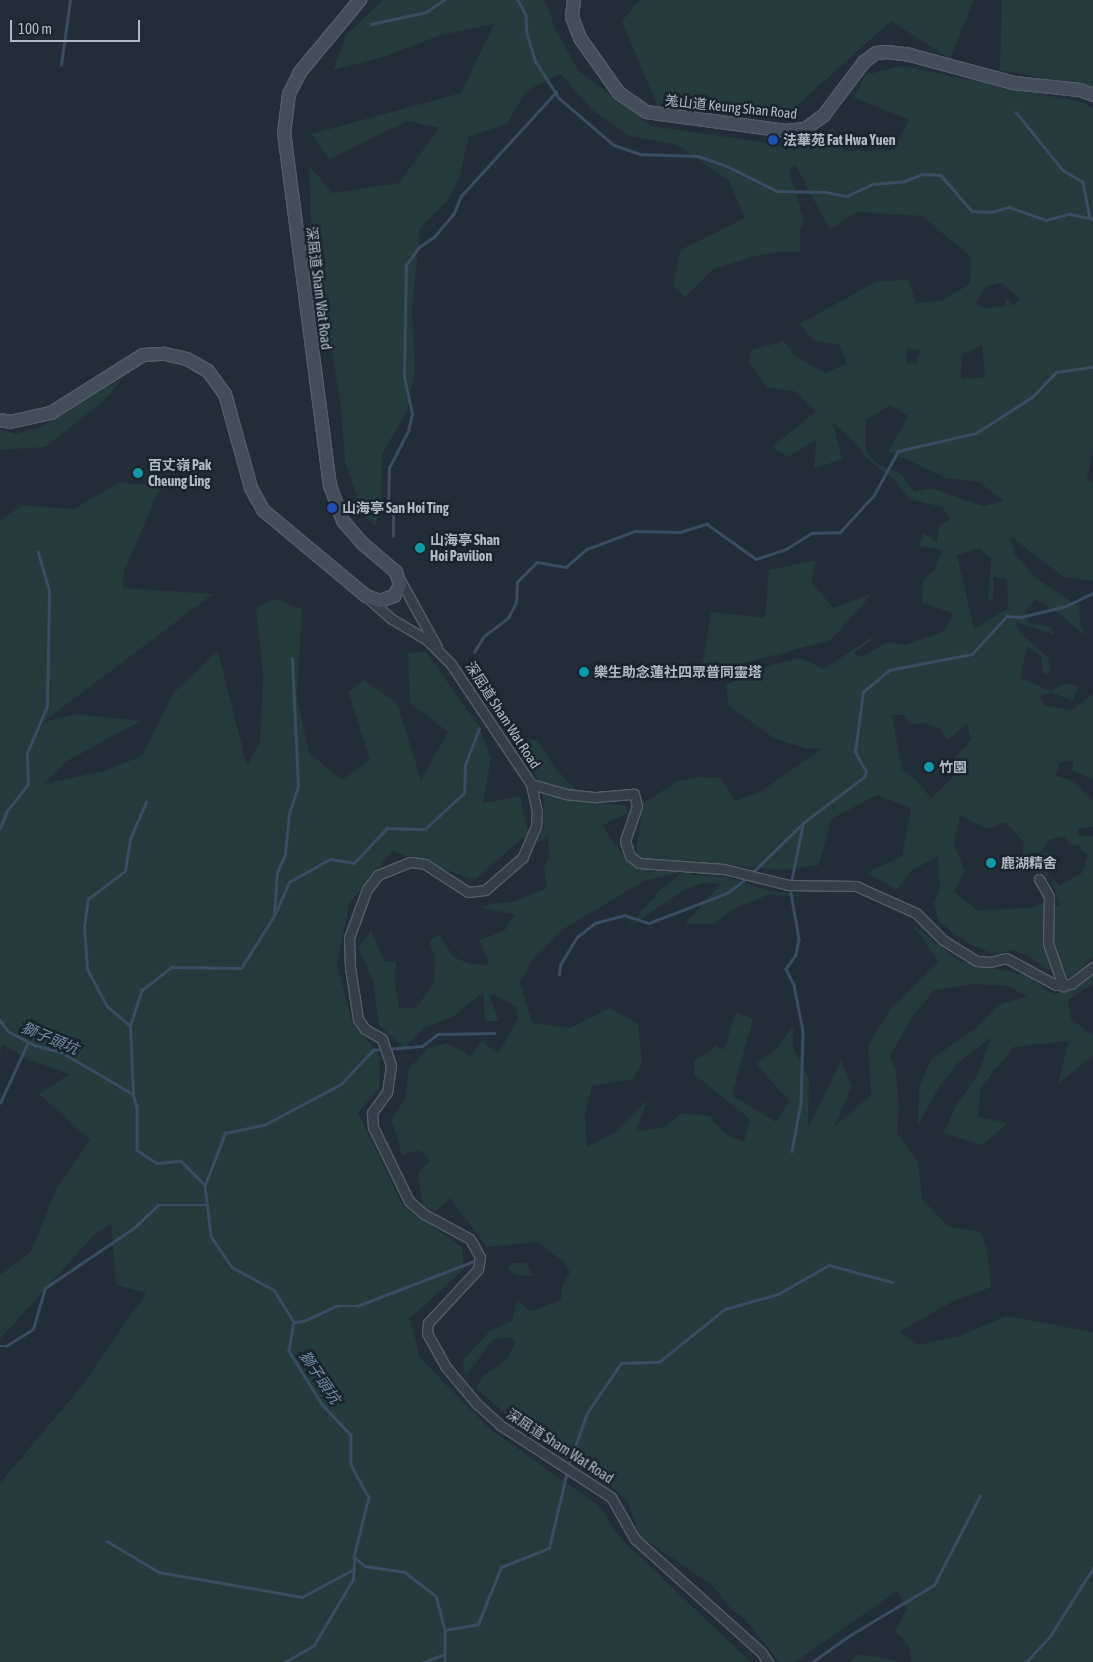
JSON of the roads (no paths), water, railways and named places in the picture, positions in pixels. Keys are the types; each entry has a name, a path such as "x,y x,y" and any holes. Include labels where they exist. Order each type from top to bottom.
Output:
{"main road":[{"name":"深屈道 Sham Wat Road","path":"360,0 300,72 289,94 284,134 330,486 343,521 363,544 391,566 399,578"},
{"name":"羗山道 Keung Shan Road","path":"574,0 572,17 580,38 619,94 646,112 786,131 805,129 824,115 864,62 876,53 887,52 910,54 1014,83 1080,90 1093,95"},
{"path":"0,420 10,422 51,413 143,355 165,354 193,361 208,371 225,394 251,488 264,511 366,596 376,601 387,600 399,590 399,578"}],"street":[{"name":"深屈道 Sham Wat Road","path":"399,578 438,649 479,702 531,784 537,812 536,826 523,857 485,890 468,892 425,864 410,862 399,864 371,883 349,938 351,974 358,1019 365,1029 382,1039 391,1065 390,1083 372,1113 371,1122 409,1201 424,1214 470,1239 480,1257 478,1269 428,1323 427,1333 445,1366 477,1404 500,1425 611,1497 635,1539 761,1652 768,1662"},
{"name":"深屈道 Sham Wat Road","path":"366,596 392,619 438,649"},
{"path":"531,784 565,794 596,797 634,794 637,806 625,841 630,856 639,862 724,869 788,885 856,886 916,913 942,940 977,961 990,962 1006,958 1063,986 1071,984 1093,967"},
{"path":"1039,879 1049,896 1048,943 1063,986"}],"waterway":[{"path":"61,65 70,0"},
{"path":"371,24 426,12 444,0"},
{"path":"518,0 526,15 527,33 536,62 559,98 614,145 640,154 698,156 727,166 777,191 826,192 847,196 873,184 905,181 922,174 941,175 972,211 991,212 1009,207 1046,220 1069,214 1090,218"},
{"path":"393,536 393,514 388,508 389,468 408,431 412,414 404,375 406,265 419,247 434,237 454,213 461,196 556,92"},
{"path":"1016,112 1063,170 1083,182 1090,218 1093,219"},
{"path":"474,652 484,636 508,618 516,602 517,582 537,562 566,567 587,549 635,531 680,532 707,524 756,559 786,549 812,533 840,532 874,495 898,451 976,433 1032,397 1056,372 1093,367"},
{"path":"0,828 7,811 28,784 27,753 47,706 49,591 38,553"},
{"path":"791,882 803,823 864,777 866,772 855,752 863,692 889,670 972,654 1007,616 1021,617 1066,606 1093,593"},
{"path":"274,914 277,873 285,854 289,814 298,787 292,659"},
{"path":"133,1094 130,1026 142,990 171,967 241,968 274,916 289,882 330,859 354,863 387,828 425,829 464,793 465,765 479,729"},
{"path":"130,1026 107,1007 87,969 84,927 88,899 125,871 130,839 146,802"},
{"path":"751,874 802,824"},
{"path":"559,975 560,965 577,937 595,923 624,915 649,923 727,893 747,878"},
{"path":"790,887 799,939 796,955 786,969 794,985 803,1031 801,1103 792,1151"},
{"name":"獅子頭坑","path":"0,1020 8,1031 34,1045 63,1053 133,1094 137,1107 137,1150 156,1163 181,1161 205,1185 211,1236 232,1267 274,1290 294,1322 289,1351 322,1404 351,1435 351,1465 369,1497 354,1557 365,1566 405,1572 436,1596 445,1630 445,1662"},
{"path":"387,1049 422,1046 438,1034 494,1033"},
{"path":"0,1103 28,1042"},
{"path":"205,1185 225,1133 264,1125 341,1084 373,1050 382,1049"},
{"path":"0,1346 6,1346 33,1329 45,1288 134,1228 158,1205 207,1205"},
{"path":"295,1322 304,1321 336,1306 357,1306 474,1261"},
{"path":"568,1466 587,1413 621,1363 659,1362 725,1309 778,1294 829,1265 892,1282"},
{"path":"445,1630 478,1624 501,1567 549,1548 567,1471"},
{"path":"812,1662 852,1634 934,1585 980,1496"},
{"path":"107,1541 159,1572 302,1597 354,1569"},
{"path":"285,1662 314,1645 353,1579 354,1558"},
{"path":"1026,1662 1050,1636 1093,1568"},
{"path":"424,1662 445,1654"}],"place":[{"name":"法華苑 Fat Hwa Yuen","path":"773,140"},
{"name":"百丈嶺 Pak Cheung Ling","path":"138,473"},
{"name":"山海亭 San Hoi Ting","path":"332,508"},
{"name":"山海亭 Shan Hoi Pavilion","path":"420,548"},
{"name":"樂生助念蓮社四眾普同靈塔","path":"584,672"},
{"name":"竹園","path":"929,767"},
{"name":"鹿湖精舍","path":"991,863"}]}
